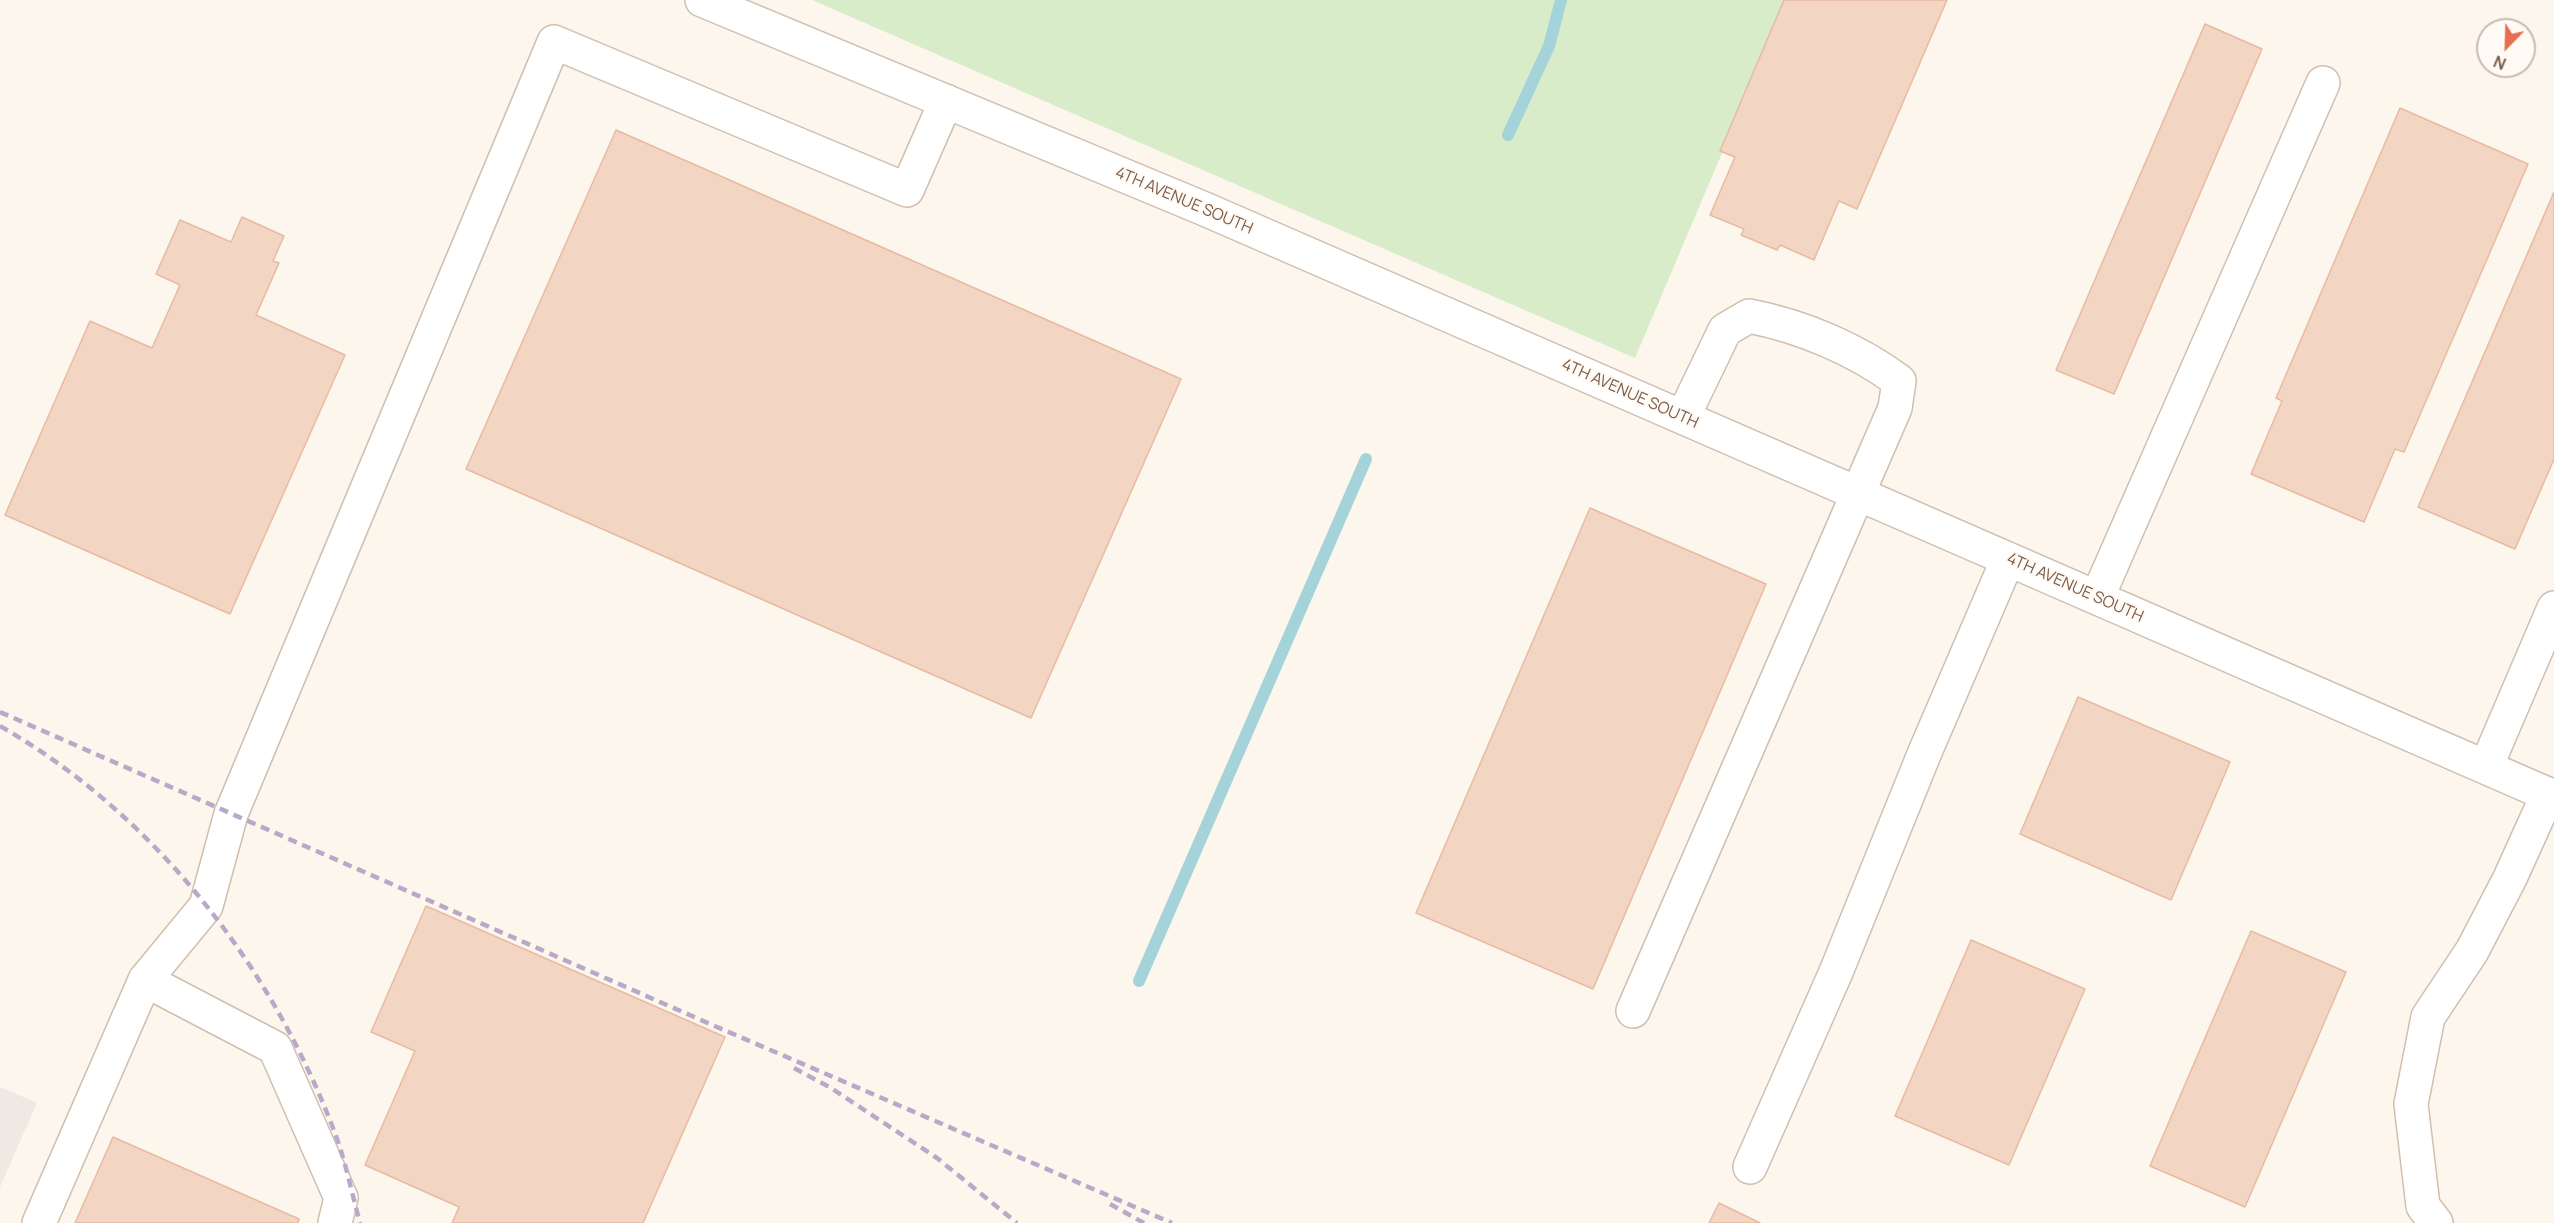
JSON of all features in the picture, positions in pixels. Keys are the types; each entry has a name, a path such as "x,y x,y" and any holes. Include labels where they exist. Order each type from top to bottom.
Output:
{"street":[{"name":"4TH AVENUE SOUTH","path":"702,0 1207,210 2551,795"},
{"path":"39,1223 145,980 206,906 231,814 554,42 907,190 946,101"},
{"path":"2097,598 2323,83"},
{"path":"1633,1011 1856,493 1895,408 1899,381 1863,358 1780,322 1749,316 1725,330 1683,417"},
{"path":"1750,1167 1836,972 1924,752 2008,559"},
{"path":"2486,767 2554,608"},
{"path":"2436,1223 2423,1206 2411,1104 2428,1017 2472,951 2551,795"},
{"path":"145,980 275,1048 341,1198 335,1223"}],"shaded area":[{"path":"0,1087 37,1103 0,1187"}],"green space":[{"path":"812,0 1787,0 1635,358"}],"building":[{"path":"1784,0 1947,0 1857,209 1839,201 1814,260 1780,245 1777,250 1741,235 1744,229 1710,215 1735,157 1720,151"},
{"path":"2205,24 2262,49 2114,394 2056,370"},
{"path":"2400,108 2528,164 2404,452 2395,449 2364,522 2251,474 2282,401 2276,398"},
{"path":"616,130 1181,379 1031,718 466,469"},
{"path":"2554,192 2554,459 2515,549 2418,507"},
{"path":"242,217 284,236 273,261 279,263 256,315 345,355 230,614 5,515 90,321 152,348 180,285 156,274 180,220 231,242"},
{"path":"1590,508 1766,584 1593,989 1416,913"},
{"path":"2078,697 2230,762 2171,900 2020,834"},
{"path":"426,906 725,1037 643,1223 452,1223 459,1207 365,1165 415,1051 371,1032"},
{"path":"2251,931 2346,972 2245,1207 2150,1166"},
{"path":"1971,940 2085,989 2009,1165 1895,1116"},
{"path":"113,1137 299,1219 298,1223 75,1223"},
{"path":"1719,1203 1760,1223 1709,1223"}],"waterway":[{"path":"1508,135 1549,46 1561,0"},
{"path":"1139,981 1366,459"}],"railway":[{"path":"0,712 717,1027 1172,1223"},
{"path":"0,726 55,761 107,802 155,847 199,896 239,949 274,1005 305,1063 336,1135 360,1223"},
{"path":"794,1068 831,1088 937,1158 1017,1223"},
{"path":"1110,1204 1144,1223"}]}
